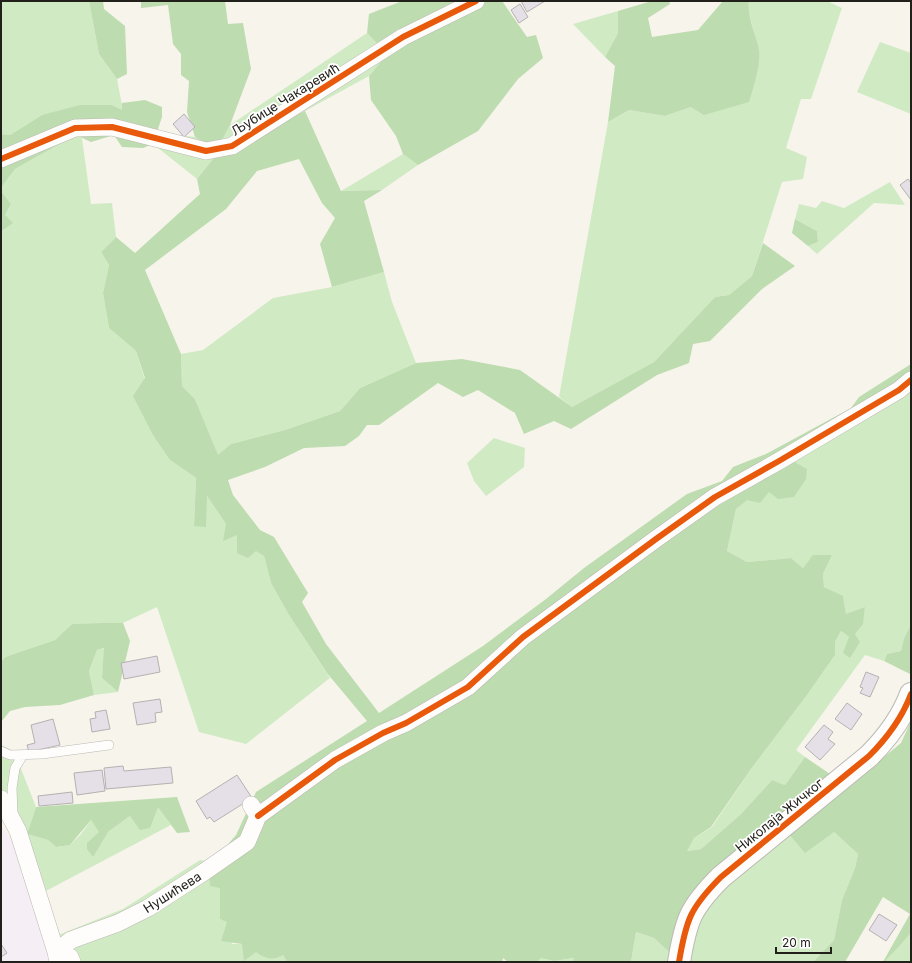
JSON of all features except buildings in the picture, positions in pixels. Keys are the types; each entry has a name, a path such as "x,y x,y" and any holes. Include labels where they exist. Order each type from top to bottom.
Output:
{"street":[{"name":"Љубице Чакаревић","path":"1,159 75,128 112,127 206,151 232,146 403,37 476,1"},
{"name":"Нушићева","path":"57,957 71,940 118,923 148,908 247,842 255,810 335,760 382,733 406,723 468,687 523,637 715,497 899,390 911,380"},
{"name":"Николаја Жичког","path":"679,962 688,920 694,908 703,896 727,873 869,756 896,724 903,713 911,694"},
{"path":"1,799 18,831 57,957 70,957 72,962"}],"lane":[{"path":"1,751 10,755 42,754 109,745"},
{"path":"13,822 12,788 15,768 23,755"}],"shaded area":[{"path":"1,825 6,833 15,842 59,962 1,962"}],"green space":[{"path":"1,1 89,1 99,54 117,79 123,110 42,115 10,135 1,134"},
{"path":"89,1 103,1 104,9 125,26 127,74 117,79 99,54"},
{"path":"141,1 225,1 228,24 243,23 251,69 230,125 220,144 206,144 195,137 187,112 189,81 181,75 181,54 173,44 168,5 141,8"},
{"path":"402,1 502,1 527,37 536,35 543,58 518,79 478,131 418,165 403,154 396,136 371,100 369,76 387,54 367,33 369,14"},
{"path":"652,1 669,1 670,4 648,18 652,37 698,30 723,1 749,1 749,14 758,44 759,62 749,102 704,115 691,107 665,116 629,110 608,122 615,66 605,57 618,33 618,11"},
{"path":"749,1 827,1 842,8 811,99 801,99 786,148 807,157 803,179 782,182 752,276 729,295 715,297 654,362 572,407 559,397 608,122 629,110 665,116 691,107 759,52 748,9"},
{"path":"618,11 618,33 605,57 573,24"},
{"path":"367,33 387,54 369,76 305,111 216,155 197,179 153,144 156,133 195,137 206,144 220,144 230,125"},
{"path":"880,42 911,53 911,114 857,92"},
{"path":"145,100 162,107 162,117 153,144 143,148 122,147 114,135 91,142 76,135 15,169 1,188 1,134 10,135 42,115 80,105 111,105 122,110 122,103"},
{"path":"305,111 341,191 382,190 364,201 384,272 332,287 320,244 335,218 322,203 299,159 257,171 226,209 145,270 181,354 182,386 195,399 218,455 231,444 285,430 340,411 360,388 416,363 462,359 520,370 572,407 654,362 715,297 729,295 752,276 763,243 795,266 762,289 710,341 693,344 689,363 657,375 571,429 554,421 524,434 515,413 478,390 463,397 438,383 379,425 367,425 359,436 345,446 304,448 265,467 228,480 233,495 260,530 274,537 308,593 302,602 326,644 379,713 483,646 546,599 584,568 687,494 722,481 733,467 766,454 851,408 859,397 911,364 911,376 791,460 807,469 806,479 794,497 778,499 769,492 760,503 747,500 736,509 727,551 747,562 791,558 803,568 813,555 832,555 823,574 824,587 843,596 846,614 865,607 863,624 855,634 860,642 850,658 843,653 849,637 841,631 835,642 835,655 807,695 751,769 711,827 694,838 687,851 701,849 741,814 772,780 785,785 805,757 833,776 855,781 901,743 911,721 911,932 884,962 910,914 883,897 845,962 813,962 834,940 842,900 855,868 858,854 834,832 805,853 777,820 670,953 654,938 636,932 631,962 572,962 574,958 554,961 541,958 537,962 508,962 503,958 502,962 287,962 283,955 272,959 256,952 244,961 242,944 221,941 227,922 220,919 220,888 210,886 209,875 213,862 236,835 256,792 367,721 327,673 289,615 271,583 264,556 256,551 248,558 237,553 237,535 223,541 226,524 207,496 206,527 194,526 196,478 170,460 153,435 133,396 145,378 136,351 109,328 103,293 109,265 101,252 116,237 135,253 200,194 197,179 216,155"},
{"path":"76,135 82,138 91,204 112,203 116,237 101,252 109,265 103,293 109,328 136,351 170,460 196,478 194,526 207,496 226,524 237,535 264,556 271,583 289,615 330,678 246,744 199,732 157,607 123,623 72,624 55,640 5,657 1,662 1,230 3,230 5,215 11,204 1,191 1,188 15,169"},
{"path":"403,154 418,165 382,190 341,191"},
{"path":"890,182 905,205 874,203 817,254 808,246 818,242 817,231 795,219 799,204 816,208 822,201 844,208"},
{"path":"1,191 11,204 5,215 13,223 3,230 1,230"},
{"path":"795,219 817,231 818,242 808,246 792,233"},
{"path":"384,272 392,302 416,363 360,388 340,411 285,430 231,444 218,456 195,399 182,386 181,354 203,350 273,298 332,287"},
{"path":"911,381 911,625 904,638 901,651 887,654 884,661 865,655 796,750 805,757 785,785 772,780 741,814 701,849 686,851 694,838 712,827 751,769 807,695 835,655 835,642 841,631 849,637 860,628 863,621 865,607 846,615 843,597 824,587 823,574 832,555 803,568 791,558 747,562 727,551 736,509 790,460"},
{"path":"494,438 525,448 524,467 486,496 474,481 467,463"},
{"path":"123,623 130,641 118,692 102,678 104,648 97,650 89,671 94,695 60,705 25,707 10,711 1,722 1,662 5,657 55,640 72,624"},
{"path":"911,625 910,674 884,661 887,654 901,651 904,638"},
{"path":"105,648 102,678 118,692 94,695 89,671 97,650"},
{"path":"1,745 14,751 36,807 27,834 48,840 56,847 70,845 81,834 91,820 100,832 108,832 130,816 158,806 171,825 44,892 1,813"},
{"path":"177,797 190,832 177,833 158,807 150,828 140,830 130,816 108,832 93,857 87,849 87,843 99,832 91,820 70,845 56,847 48,840 27,834 36,807"},
{"path":"834,832 858,854 855,868 842,900 834,940 813,962 687,962 694,927 711,899 788,833"},
{"path":"200,860 213,862 220,888 220,919 227,921 232,944 242,944 256,951 283,955 287,962 69,962 56,936 123,909"},
{"path":"911,913 911,962 883,962"},
{"path":"636,932 654,938 670,953 669,962 631,962"},
{"path":"541,958 554,961 574,958 572,962 537,962"}],"cycle path":[{"path":"1,159 75,128 112,127 206,151 232,146 403,37 476,1"},
{"path":"258,816 335,760 383,733 406,723 468,687 523,637 715,497 899,390 911,380"},
{"path":"679,962 687,925 702,897 721,877 869,756 893,727 911,694"}]}
